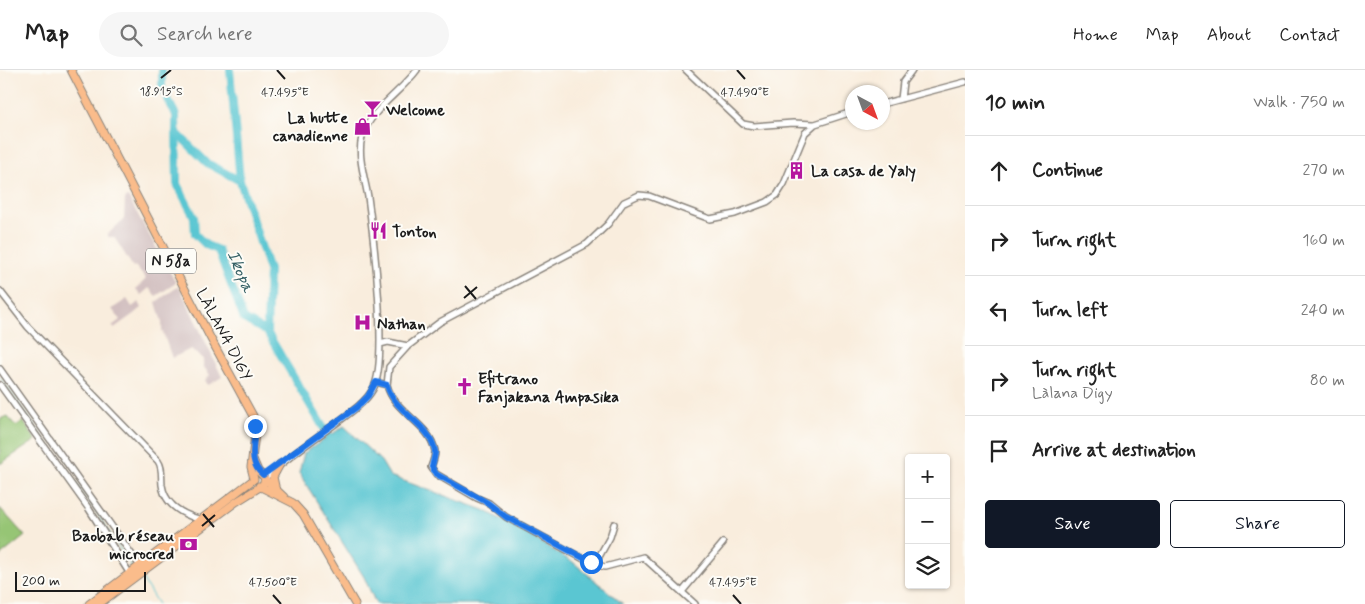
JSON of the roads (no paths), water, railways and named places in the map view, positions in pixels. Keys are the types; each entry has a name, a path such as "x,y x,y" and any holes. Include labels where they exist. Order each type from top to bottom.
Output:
{"main road":[{"name":"LÀLANA DIGY","path":"71,70 212,341 249,407 255,426 252,456"},
{"path":"252,456 263,479 274,491 296,506 313,529 354,604"},
{"name":"N 58a","path":"252,456 253,480"},
{"path":"274,491 273,477 282,463"},
{"path":"142,569 253,480 257,486 263,479"},
{"path":"89,604 246,496 263,479"},
{"path":"246,496 259,492 274,491"},
{"path":"99,604 132,576"}],"street":[{"path":"263,479 350,412 368,396 376,382 380,344 372,232 362,157 362,137 378,112 417,70"},
{"path":"686,70 743,124 754,126 815,124 845,114"},
{"path":"901,99 903,82 912,70"},
{"path":"890,102 965,82"},
{"path":"695,604 643,557 605,567 595,564 506,517 488,503 436,474 432,467 435,452 429,438 394,401 387,385 389,367 408,346 440,322 587,244 608,224 624,202 639,195 657,198 710,219 735,214 767,202 777,195 804,133 815,124"},
{"path":"0,291 10,307 28,327 158,461 164,491 169,502 183,514 202,520"},
{"path":"380,344 388,342 408,346"},
{"path":"0,369 142,569"},
{"path":"376,382 387,385"},
{"path":"0,385 89,509 132,576"},
{"path":"595,564 610,537 614,524"},
{"path":"682,592 723,543"}],"water":[{"path":"344,426 381,461 390,476 484,510 574,563 623,604 376,604 364,577 299,473 304,453"}],"waterway":[{"name":"Ikopa","path":"162,70 162,88 176,115 177,184 194,217 195,234 206,245 218,250 244,319 267,332 333,444"},
{"name":"Ikopa","path":"230,70 240,181 269,270 267,332"},
{"name":"Ikopa","path":"176,132 207,163 240,181"},
{"path":"0,377 93,507 132,567"},
{"path":"140,576 158,604"}],"place":[{"name":"Welcome","path":"372,109"},
{"name":"La hutte canadienne","path":"362,126"},
{"name":"La casa de Yaly","path":"797,170"},
{"name":"Tonton","path":"378,231"},
{"name":"Nathan","path":"363,323"},
{"name":"Efitrano Fanjakana Ampasika","path":"464,387"},
{"name":"Baobab réseau microcred","path":"188,544"}]}
